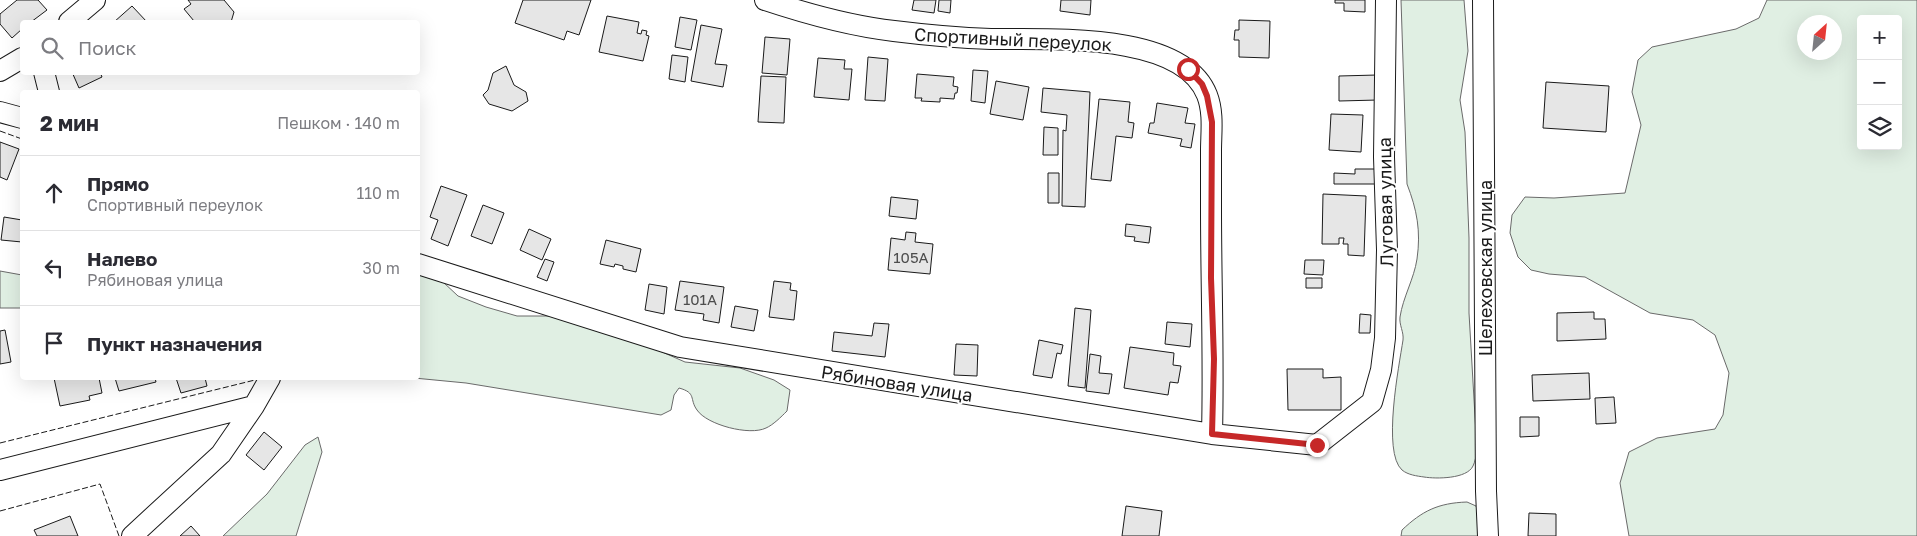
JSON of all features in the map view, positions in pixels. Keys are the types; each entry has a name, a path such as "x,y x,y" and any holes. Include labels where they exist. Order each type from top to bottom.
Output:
{"street":[{"path":"71,20 95,0"},
{"name":"Спортивный переулок","path":"765,0 804,13 847,24 893,31 990,39 1068,40 1116,44 1169,58 1178,62 1196,76 1207,96 1212,122 1211,278 1214,359 1212,434"},
{"name":"Луговая улица","path":"1372,402 1381,370 1386,319 1387,250 1384,157 1386,0"},
{"name":"Шелеховская улица","path":"1483,0 1486,491 1488,536"},
{"path":"0,71 20,59"},
{"path":"45,75 48,90"},
{"path":"0,112 20,117"},
{"name":"Рябиновая улица","path":"420,265 680,347 1212,434 1317,445 1372,402"},
{"path":"132,536 221,454 254,406 269,380"},
{"path":"0,470 254,406"}],"green space":[{"path":"1401,0 1464,0 1468,51 1460,100 1465,132 1469,238 1469,313 1477,451 1474,464 1470,470 1458,476 1443,478 1429,478 1404,472 1396,460 1393,446 1392,428 1403,340 1400,317 1416,266 1419,239 1416,212 1407,184"},
{"path":"1767,0 1917,0 1917,536 1629,536 1620,483 1629,452 1657,438 1715,429 1723,415 1729,373 1715,335 1693,320 1650,313 1585,277 1549,274 1531,270 1518,257 1510,233 1512,215 1525,197 1554,198 1625,193 1641,125 1632,92 1638,60 1652,47 1736,29 1759,18"},
{"path":"0,271 20,275 20,308 0,308"},
{"path":"420,273 442,281 458,296 486,307 517,316 550,316 644,344 685,362 740,368 774,380 790,390 787,411 769,427 750,431 729,428 710,420 697,410 690,394 679,388 674,395 671,410 661,415 466,383 420,379"},
{"path":"318,437 322,452 296,536 223,536 267,494 305,445"},
{"path":"1467,502 1476,506 1479,514 1479,536 1401,536 1402,530 1431,509 1447,504"}],"building":[{"path":"17,0 38,0 47,10 34,20 20,20 20,31 12,38 0,24 0,14"},
{"path":"188,0 224,0 234,12 232,20 193,20 184,9 191,4"},
{"path":"523,0 591,0 579,35 567,31 564,40 515,23"},
{"path":"914,0 936,0 934,13 912,10"},
{"path":"939,0 951,0 950,13 938,11"},
{"path":"1061,0 1091,0 1090,15 1060,11"},
{"path":"1335,0 1365,0 1365,12 1344,11 1344,3 1335,3"},
{"path":"132,6 145,20 116,20"},
{"path":"607,16 639,22 637,33 641,34 642,30 647,31 646,35 649,36 643,61 599,52"},
{"path":"680,17 697,20 691,50 675,47"},
{"path":"1239,20 1270,21 1269,58 1239,57 1239,40 1234,40 1235,30 1239,30"},
{"path":"701,25 722,29 715,64 727,65 723,87 691,81"},
{"path":"765,37 790,39 787,75 762,73"},
{"path":"672,55 688,57 685,82 669,79"},
{"path":"868,57 888,59 885,101 865,100"},
{"path":"818,58 845,60 844,69 852,69 849,100 814,97"},
{"path":"506,66 514,85 526,92 528,101 512,111 489,104 483,95 488,90 493,73"},
{"path":"973,70 988,71 985,103 971,101"},
{"path":"917,74 954,77 953,86 958,87 954,99 940,98 940,102 921,101 922,98 915,98"},
{"path":"73,75 101,75 102,77 79,88"},
{"path":"1377,75 1378,100 1339,101 1339,76"},
{"path":"761,76 786,77 784,123 758,122"},
{"path":"996,81 1029,87 1023,120 990,114"},
{"path":"1546,82 1609,86 1606,132 1543,128"},
{"path":"1043,88 1090,92 1085,207 1062,206 1063,130 1066,131 1067,115 1041,112"},
{"path":"1099,99 1130,102 1128,122 1134,123 1132,138 1116,136 1111,181 1091,179"},
{"path":"1157,103 1188,108 1185,123 1195,124 1191,148 1180,146 1182,139 1148,133 1150,123 1154,123"},
{"path":"1331,114 1363,115 1361,152 1329,150"},
{"path":"1044,127 1058,128 1058,155 1043,155"},
{"path":"0,142 19,149 7,180 0,177"},
{"path":"1355,169 1377,169 1377,184 1334,184 1334,173 1355,174"},
{"path":"1048,173 1059,173 1059,203 1048,203"},
{"path":"441,186 467,195 448,246 431,239 438,220 430,217"},
{"path":"1323,194 1366,196 1364,256 1348,255 1348,244 1343,244 1344,238 1339,238 1339,244 1322,244"},
{"path":"891,197 918,200 916,219 889,216"},
{"path":"483,205 504,213 492,244 471,236"},
{"path":"4,217 20,220 20,242 1,240"},
{"path":"1126,224 1151,227 1149,243 1134,241 1135,237 1125,236"},
{"path":"529,229 551,239 542,260 520,250"},
{"path":"906,232 916,233 915,242 933,244 930,274 888,270 891,238 905,240"},
{"path":"606,240 641,249 636,272 623,269 623,266 615,264 614,267 600,264"},
{"path":"545,259 554,262 547,281 537,277"},
{"path":"1305,260 1324,260 1323,275 1304,274"},
{"path":"1306,278 1322,278 1322,288 1306,288"},
{"path":"680,281 724,287 719,323 703,320 704,314 675,310"},
{"path":"774,281 791,283 790,290 797,291 794,320 769,317"},
{"path":"649,284 667,287 664,314 645,310"},
{"path":"735,306 758,310 754,331 731,327"},
{"path":"1075,308 1091,310 1085,388 1068,386"},
{"path":"1594,312 1594,319 1605,319 1606,339 1557,341 1557,313"},
{"path":"1360,314 1371,315 1370,333 1359,333"},
{"path":"1167,322 1192,324 1190,347 1165,344"},
{"path":"874,323 889,324 885,357 832,351 834,332 872,336"},
{"path":"5,330 11,362 0,364 0,331"},
{"path":"1039,340 1063,345 1061,354 1057,353 1052,378 1033,375"},
{"path":"956,344 978,345 977,376 954,375"},
{"path":"1130,347 1174,353 1173,365 1181,366 1178,383 1170,382 1168,395 1124,388"},
{"path":"1090,354 1101,356 1099,373 1112,374 1109,394 1086,391"},
{"path":"1287,369 1323,369 1323,378 1341,377 1341,410 1288,410"},
{"path":"1589,373 1590,399 1533,401 1532,375"},
{"path":"54,380 99,380 102,393 89,396 90,400 60,406"},
{"path":"116,380 156,380 156,382 119,391"},
{"path":"177,380 206,380 207,386 181,393"},
{"path":"1614,397 1616,423 1596,424 1595,398"},
{"path":"1520,417 1539,417 1539,436 1520,437"},
{"path":"264,432 282,447 264,470 246,455"},
{"path":"1126,506 1162,511 1159,536 1122,536"},
{"path":"1529,513 1556,514 1556,536 1528,536"},
{"path":"70,516 78,536 37,536 34,530"},
{"path":"191,526 200,536 180,536"}],"fence":[{"path":"0,131 20,138"},
{"path":"0,443 255,380"},
{"path":"0,511 100,484 119,536"}],"route":[{"path":"1188,69 1202,84 1207,96 1212,122 1211,278 1214,359 1212,434 1317,445"}]}
